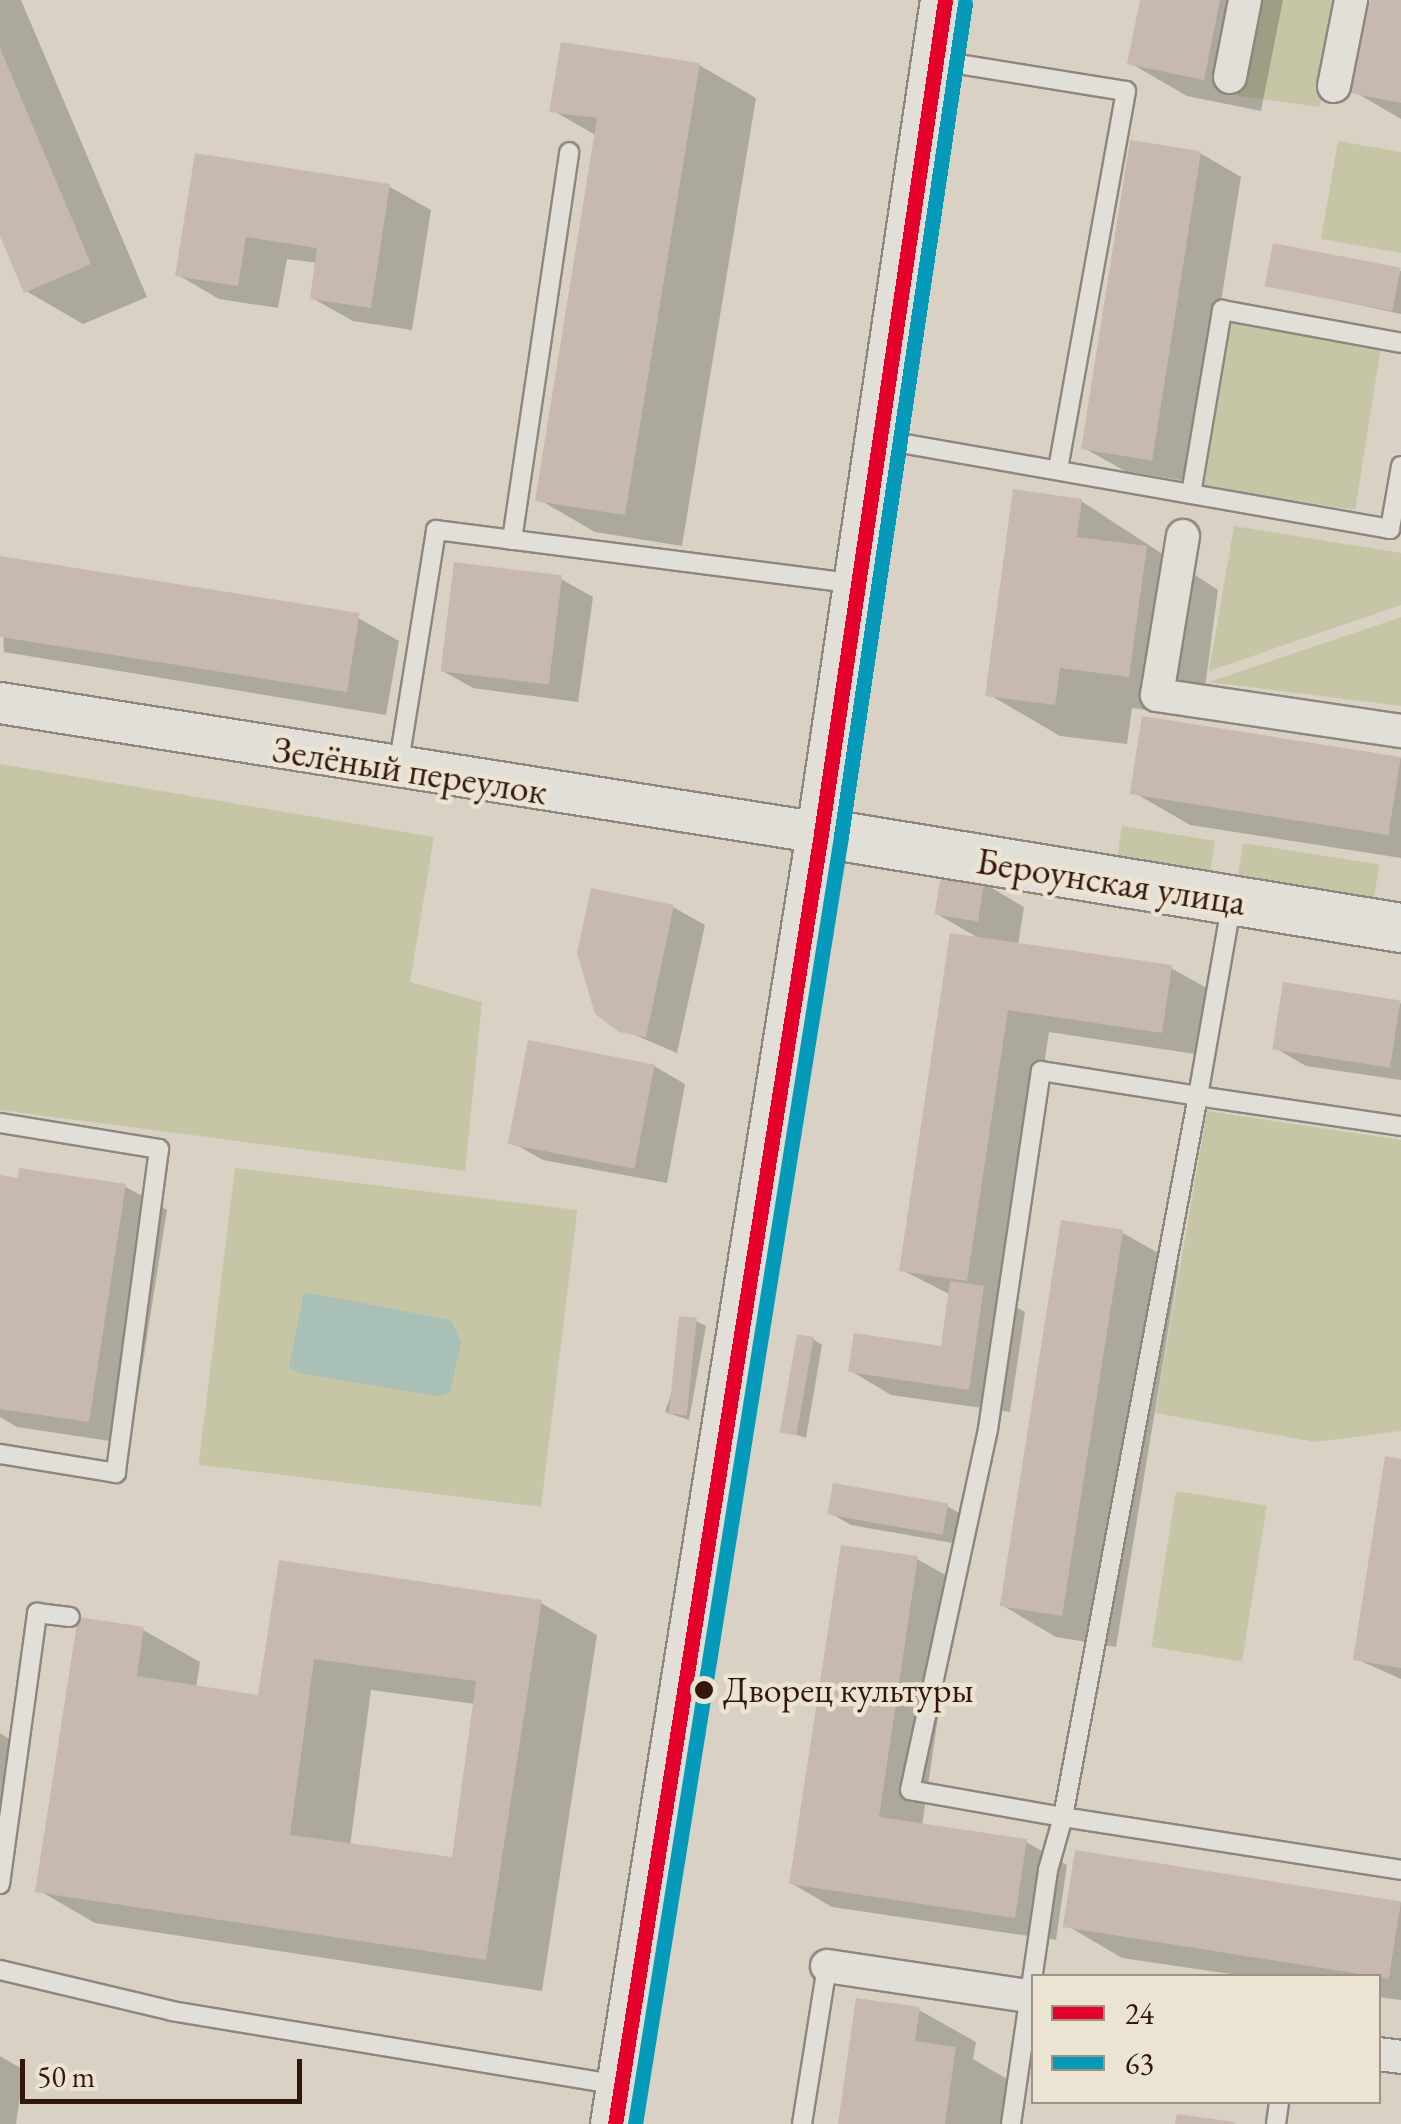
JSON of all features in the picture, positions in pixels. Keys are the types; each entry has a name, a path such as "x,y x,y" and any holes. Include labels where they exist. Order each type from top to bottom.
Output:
{"main road":[{"path":"618,2104 821,833 945,0"},
{"name":"Бероунская улица","path":"821,833 1401,928"}],"street":[{"path":"1230,77 1246,0"},
{"path":"1334,86 1350,0"},
{"path":"1183,536 1157,695 1401,731"},
{"name":"Зелёный переулок","path":"0,702 398,769 821,833"},
{"path":"827,1966 1031,1997"}],"lane":[{"path":"936,61 1126,91 1058,470"},
{"path":"512,540 569,152"},
{"path":"1190,494 1222,310 1401,343"},
{"path":"878,439 1390,529 1401,466"},
{"path":"398,769 436,530 856,584"},
{"path":"1034,1974 1048,1870 1063,1816 1232,900"},
{"path":"1401,1126 1042,1071 988,1429 910,1790 1401,1870"},
{"path":"0,1124 160,1149 116,1473 0,1454"},
{"path":"0,1884 37,1613 70,1617"},
{"path":"802,2124 827,1966"},
{"path":"0,1970 172,2012 618,2104"},
{"path":"1012,2124 1031,1997"}],"green space":[{"path":"1258,0 1340,0 1320,107 1238,96"},
{"path":"1338,141 1401,152 1401,253 1321,239"},
{"path":"1230,322 1381,346 1355,510 1204,486"},
{"path":"1234,526 1401,553 1401,605 1209,671"},
{"path":"1401,617 1401,706 1209,682"},
{"path":"0,764 434,837 410,982 482,1002 465,1171 0,1110"},
{"path":"1122,826 1215,841 1208,881 1116,866"},
{"path":"1243,843 1379,865 1372,908 1236,886"},
{"path":"1207,1111 1401,1140 1401,1431 1315,1442 1155,1413"},
{"path":"235,1168 577,1210 541,1507 199,1465"},
{"path":"1176,1491 1267,1505 1242,1661 1151,1647"}],"shaded area":[{"path":"304,1292 451,1320 461,1342 450,1392 437,1396 299,1373 289,1367"}],"building":[{"path":"1140,0 1220,0 1204,80 1127,64"},
{"path":"1370,0 1401,0 1401,103 1350,93"},
{"path":"561,42 700,63 625,515 535,501 597,118 549,112"},
{"path":"0,48 91,264 24,293 0,236"},
{"path":"1130,140 1201,151 1152,460 1081,449"},
{"path":"195,153 390,184 371,308 310,299 317,248 246,237 238,286 175,276"},
{"path":"1273,243 1401,268 1392,311 1265,286"},
{"path":"1013,489 1082,499 1077,537 1147,546 1129,677 1060,668 1055,705 985,696"},
{"path":"0,556 360,613 347,692 0,637"},
{"path":"454,562 562,575 549,684 441,671"},
{"path":"1142,716 1401,757 1388,835 1130,794"},
{"path":"941,874 984,881 978,921 935,914"},
{"path":"591,888 674,905 646,1037 619,1032 595,1014 577,953"},
{"path":"950,933 1172,965 1162,1033 1008,1010 967,1281 899,1271"},
{"path":"1283,982 1401,1001 1390,1068 1272,1049"},
{"path":"528,1040 655,1065 634,1169 508,1144"},
{"path":"19,1168 126,1184 89,1422 0,1409 0,1175 18,1178"},
{"path":"1061,1220 1123,1230 1062,1616 1000,1606"},
{"path":"950,1281 984,1286 969,1390 848,1372 854,1333 941,1346"},
{"path":"679,1316 697,1318 687,1415 669,1413"},
{"path":"797,1334 814,1337 796,1435 780,1432"},
{"path":"1385,1456 1401,1459 1401,1668 1353,1660"},
{"path":"833,1483 948,1503 943,1535 827,1515"},
{"path":"841,1545 918,1556 879,1817 1027,1839 1015,1918 789,1884"},
{"path":"279,1560 542,1600 486,1960 35,1892 78,1617 144,1627 137,1676 258,1695","holes":["314,1659 476,1681 452,1857 290,1835"]},
{"path":"1075,1850 1401,1902 1389,1979 1381,1974 1359,1974 1063,1927"},
{"path":"856,1998 920,2007 915,2041 956,2047 945,2124 838,2124"},
{"path":"1177,2114 1235,2122 1175,2124"}],"transit line":[{"name":"24","path":"615,2124 821,833 945,0"},
{"name":"63","path":"635,2124 841,836 965,3"}],"place":[{"name":"Дворец культуры","path":"704,1690"}]}
